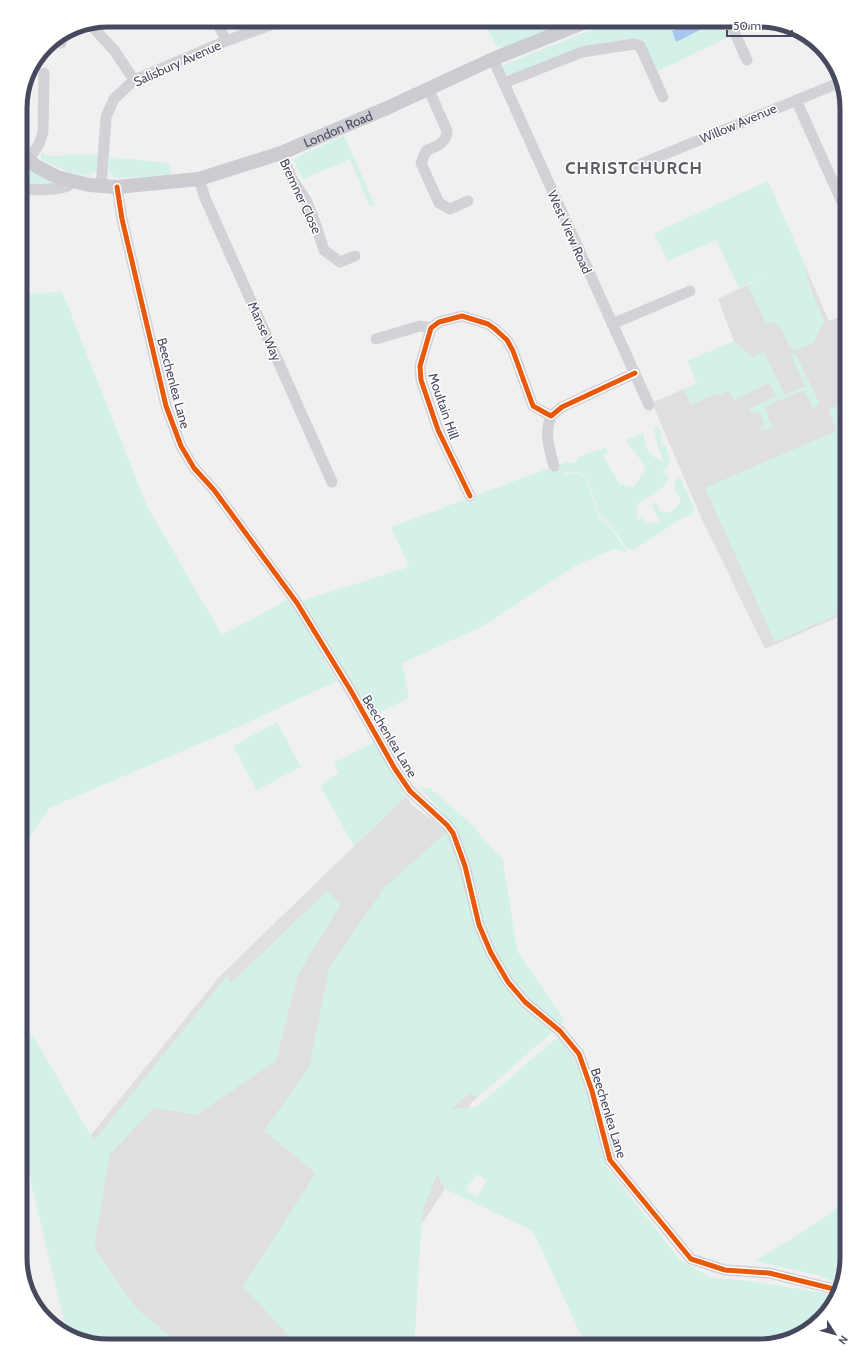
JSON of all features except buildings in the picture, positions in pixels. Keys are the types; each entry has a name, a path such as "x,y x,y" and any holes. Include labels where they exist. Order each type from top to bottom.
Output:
{"main road":[{"name":"London Road","path":"27,160 47,172 73,182 101,186 117,187 199,178 281,153 387,108 559,27"}],"street":[{"path":"219,27 226,41"},
{"name":"Salisbury Avenue","path":"101,186 106,117 114,99 134,80 226,41 265,27"},
{"path":"732,27 747,60"},
{"path":"94,29 114,50 134,80"},
{"path":"504,83 582,52 634,44 640,46 663,97"},
{"name":"West View Road","path":"493,59 649,405"},
{"path":"27,155 40,144 43,132 44,73"},
{"name":"Willow Avenue","path":"636,166 836,84"},
{"path":"428,88 447,131 447,137 443,142 426,151 421,163 439,203 450,209 468,201"},
{"path":"796,100 840,197"},
{"name":"Bremner Close","path":"281,153 292,179 311,211 324,250 340,262 355,256"},
{"name":"Manse Way","path":"199,178 208,205 332,482"},
{"name":"London Road","path":"27,190 62,188 70,186 73,182"},
{"name":"Beechenlea Lane","path":"117,187 122,219 166,406 181,446 194,468 214,490 295,599 410,791 447,825 453,833 465,866 479,925 491,953 508,982 525,1002 560,1031 579,1054 592,1091 610,1160 691,1259 725,1270 769,1273 834,1289"},
{"path":"612,324 690,290"},
{"path":"376,339 420,326 431,328 439,322 462,316 488,324 506,340 513,351 533,406 551,416"},
{"name":"Moultain Hill","path":"431,328 420,366 421,380 438,430 470,496"},
{"path":"554,466 547,443 547,426 551,416 562,407 635,374"}],"shaded area":[{"path":"802,259 829,321 840,316 840,616 765,649 700,515 652,403 697,383 688,361 734,341 718,299"},
{"path":"406,796 413,806 448,831 553,1031 472,1102 437,1173 445,1189 421,1225 414,1339 101,1339 51,1184 219,977"}],"green space":[{"path":"487,27 550,27 547,31 506,48 496,46"},
{"path":"598,27 728,27 731,36 656,72 643,45 615,44 611,42 594,45 515,76 506,74 503,65"},
{"path":"344,135 375,205 370,207 350,159 303,179 293,159"},
{"path":"41,152 51,156 98,154 97,169 89,176 68,172 41,159"},
{"path":"109,157 170,163 171,176 114,178 108,169"},
{"path":"27,166 58,184 27,186"},
{"path":"768,181 802,258 811,289 824,321 813,343 796,350 790,347 778,323 765,322 748,285 769,274 739,288 716,240 668,261 654,233"},
{"path":"62,291 147,506 222,635 289,599 337,681 223,734 49,808 27,841 27,294"},
{"path":"734,341 752,357 764,352 785,395 805,386 791,355 795,353 819,402 816,408 813,409 804,390 764,407 773,428 761,430 759,428 765,425 759,411 751,414 749,409 776,396 769,383 734,400 729,390 719,395 718,393 691,405 684,389 697,383 688,361"},
{"path":"840,404 840,613 775,642 705,488 836,431 829,410"},
{"path":"658,428 661,431 661,445 666,446 670,463 663,472 669,479 663,487 638,504 637,520 640,518 644,519 646,523 657,523 660,521 652,506 654,503 657,503 659,511 665,513 671,512 678,506 680,503 680,498 674,490 677,477 681,480 694,508 693,514 681,519 634,550 627,549 613,528 600,515 587,478 578,472 563,473 565,475 578,473 586,478 599,516 611,528 627,552 614,549 575,566 485,625 402,663 409,698 370,717 301,601 409,567 391,527 568,461 571,463 577,462 578,457 607,447 607,453 603,455 619,484 633,487 640,479 639,474 643,476 645,471 644,465 626,440 644,433 644,443 648,451 655,457 663,460 654,429"},
{"path":"277,722 301,767 257,790 233,746"},
{"path":"374,742 406,796 354,846 320,786 339,773 334,763"},
{"path":"420,787 430,788 469,822 503,860 517,951 564,1019 560,1027 524,996 492,949 455,828"},
{"path":"448,831 475,927 507,986 553,1031 477,1098 470,1092 451,1109 476,1107 559,1036 580,1066 607,1167 680,1260 712,1278 743,1280 831,1294 823,1307 812,1319 795,1331 775,1337 759,1339 583,1339 533,1231 445,1189 437,1174 422,1213 414,1339 292,1339 243,1286 316,1173 264,1131 309,1068 329,968 385,887","holes":["476,1174 487,1181 477,1197 466,1190"]},
{"path":"327,891 341,904 298,974 276,1061 196,1115 154,1108 110,1154 94,1248 137,1309 173,1339 103,1339 82,1335 72,1331 65,1326 27,1166 27,1029 35,1039 94,1141 227,976 231,983"},
{"path":"840,1204 840,1258 836,1282 817,1275 755,1261 823,1219"}],"water":[{"path":"680,27 698,27 700,30 676,42 672,31"}],"cycle path":[{"path":"117,187 122,219 166,406 181,446 194,468 214,490 297,603 351,691 395,769 410,791 447,825 453,833 465,866 479,925 491,953 508,982 525,1002 560,1031 579,1054 592,1091 610,1160 691,1259 725,1270 769,1273 834,1289"},
{"path":"470,496 438,430 421,380 420,366 431,328 439,322 462,316 488,324 495,329 507,340 513,351 533,406 551,416 562,407 635,373"}],"district":[{"name":"CHRISTCHURCH","path":"634,168"}]}
